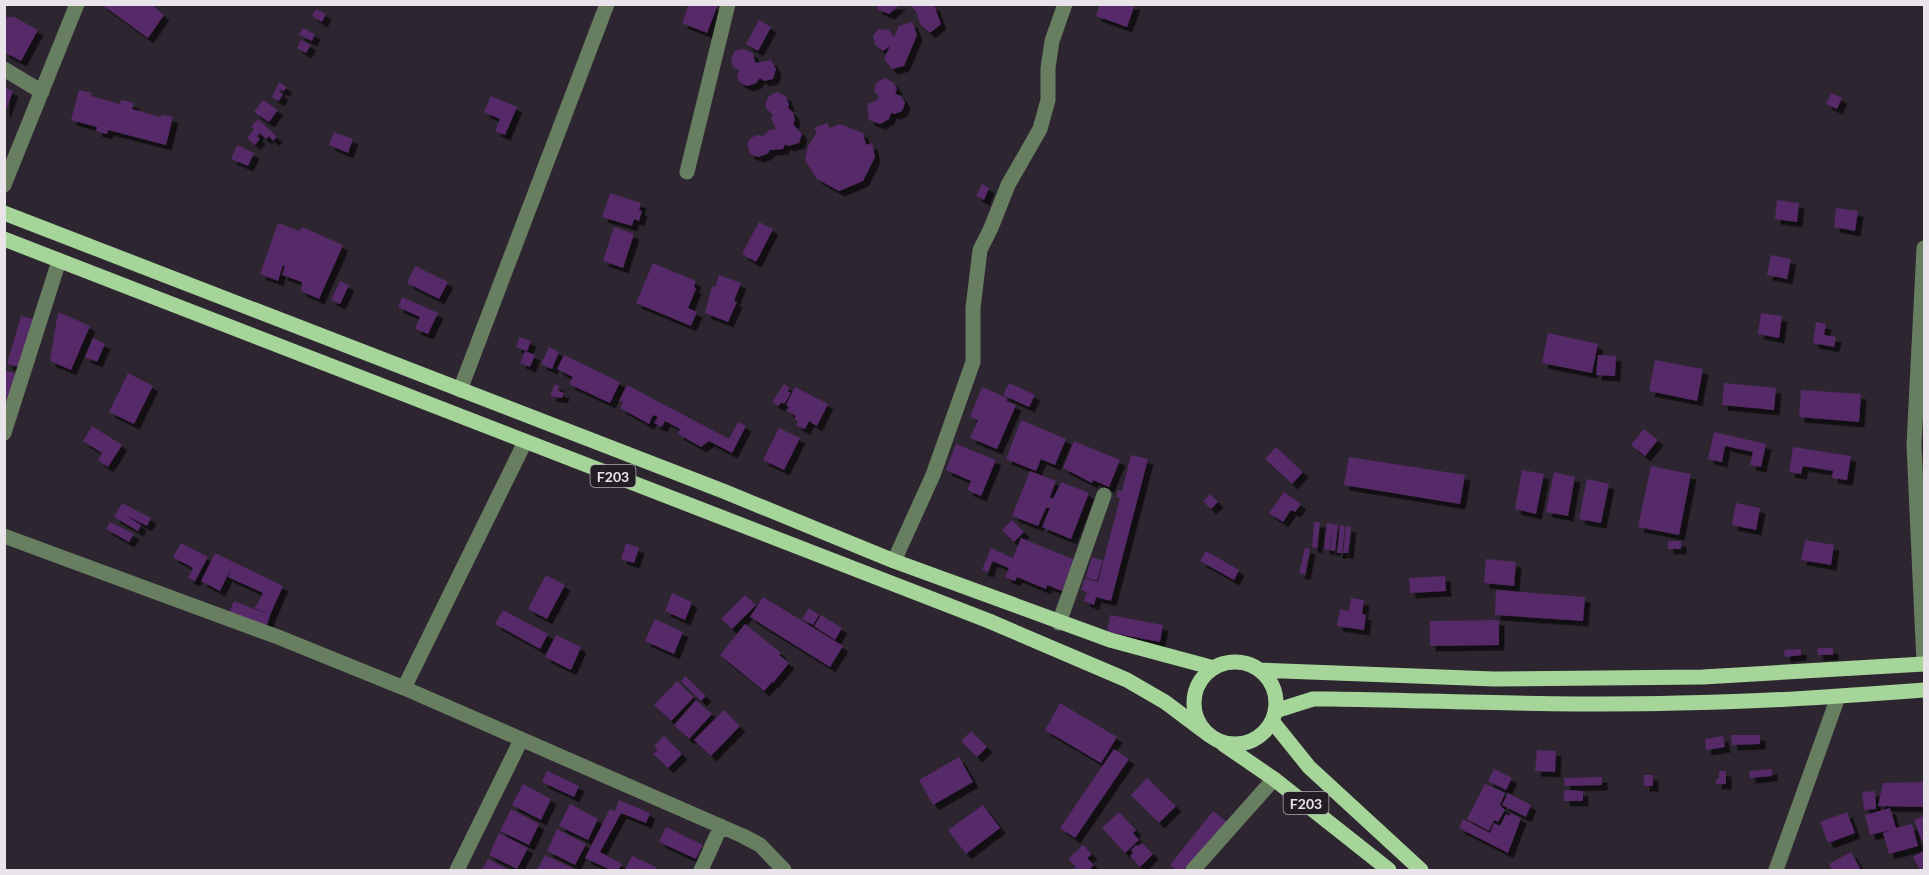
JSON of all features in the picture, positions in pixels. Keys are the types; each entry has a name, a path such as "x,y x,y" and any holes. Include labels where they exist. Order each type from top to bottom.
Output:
{"main road":[{"name":"F203","path":"4,213 732,495 894,561 1059,623 1129,646 1214,668"},
{"name":"F203","path":"4,239 989,621 1127,680 1165,702 1274,778 1389,870"},
{"path":"1229,662 1245,663 1259,670 1271,684 1276,702 1274,716 1266,730 1249,742 1238,744 1214,738 1200,725 1195,713 1194,700 1197,687 1204,676 1214,668 1229,662"},
{"path":"1259,670 1529,679 1703,677 1924,664"},
{"path":"1274,716 1314,699 1678,704 1838,697 1924,690"},
{"name":"F203","path":"1274,716 1309,767 1420,870"}],"street":[{"path":"4,185 77,4"},
{"path":"460,390 607,4"},
{"path":"687,172 728,4"},
{"path":"894,561 933,475 973,362 974,308 980,250 1008,185 1040,129 1048,100 1048,68 1052,41 1065,4"},
{"path":"4,69 42,92"},
{"path":"1924,248 1914,445 1924,664"},
{"path":"4,433 59,261"},
{"path":"404,688 525,442"},
{"path":"1059,623 1104,495"},
{"path":"4,536 278,637 404,688 721,826 760,845 784,870"},
{"path":"1776,870 1838,697"},
{"path":"457,870 521,740"},
{"path":"1193,870 1274,778"},
{"path":"701,870 721,826"}],"building":[{"path":"101,4 151,4 164,15 148,38"},
{"path":"689,4 718,4 707,33 682,23"},
{"path":"878,4 901,4 889,14 877,9"},
{"path":"1100,4 1135,4 1127,27 1096,16"},
{"path":"909,5 934,5 941,24 930,33 920,24 916,11"},
{"path":"316,9 326,14 322,22 312,16"},
{"path":"14,17 38,30 21,61 4,52 4,19"},
{"path":"759,20 771,27 758,51 746,44"},
{"path":"912,22 917,35 904,66 892,69 884,59 890,46 883,51 875,45 873,36 878,29 889,30 894,37 899,26"},
{"path":"303,28 315,34 312,41 299,35"},
{"path":"301,40 311,45 306,53 297,48"},
{"path":"743,49 753,53 755,63 771,60 776,69 773,79 764,81 760,78 756,83 747,86 739,82 737,75 739,70 733,67 731,58 735,51"},
{"path":"885,78 893,82 897,89 895,94 901,96 905,103 902,111 891,113 889,119 880,124 869,120 867,104 876,101 879,97 874,91 876,83"},
{"path":"279,82 287,87 284,91 280,89 279,92 283,94 279,101 272,97"},
{"path":"4,87 13,91 5,113 4,113"},
{"path":"79,90 92,93 91,96 120,104 121,100 134,103 132,109 160,117 162,115 173,117 166,145 108,130 107,134 96,131 97,127 71,120"},
{"path":"777,92 786,96 788,108 793,112 795,120 793,124 802,134 799,143 788,146 785,144 783,149 770,150 767,154 758,157 750,154 747,144 751,138 757,135 763,136 769,130 776,129 771,118 773,115 766,108 766,102 769,96"},
{"path":"1831,93 1842,98 1837,109 1826,104"},
{"path":"491,96 517,107 505,135 495,131 500,119 484,112"},
{"path":"263,100 278,110 269,122 254,112"},
{"path":"258,119 277,137 273,141 269,136 266,139 259,133 257,136 260,139 255,145 247,138 254,129 251,127"},
{"path":"827,123 830,128 840,124 863,133 866,145 872,143 875,157 863,181 839,191 817,179 805,160 808,146 817,133 814,128"},
{"path":"334,132 353,139 348,153 329,145"},
{"path":"237,145 254,153 248,166 231,159"},
{"path":"982,184 989,188 984,200 976,196"},
{"path":"610,193 641,203 639,210 642,211 639,221 634,219 632,226 602,217"},
{"path":"1777,200 1799,203 1797,222 1775,219"},
{"path":"1836,208 1858,211 1855,231 1834,227"},
{"path":"759,222 773,229 756,262 742,254"},
{"path":"278,223 299,231 302,227 343,245 319,299 301,291 302,282 282,275 285,266 283,265 278,281 260,274"},
{"path":"614,227 634,234 623,268 603,261"},
{"path":"1771,255 1791,259 1787,279 1767,275"},
{"path":"653,263 696,281 694,286 696,289 688,308 697,312 691,326 636,303"},
{"path":"415,266 448,282 439,299 407,283"},
{"path":"719,275 741,283 734,301 737,302 728,322 705,313 712,286 715,287"},
{"path":"340,281 349,285 340,304 331,300"},
{"path":"402,297 438,313 428,334 415,329 420,317 398,307"},
{"path":"58,312 90,326 71,370 50,361"},
{"path":"1761,313 1782,316 1779,338 1758,334"},
{"path":"21,316 33,319 18,367 7,364"},
{"path":"1816,322 1826,324 1824,335 1836,337 1834,347 1813,343"},
{"path":"1548,333 1598,344 1592,373 1542,363"},
{"path":"519,337 531,341 527,351 516,347"},
{"path":"93,338 105,344 97,362 85,357"},
{"path":"549,347 559,352 552,369 541,364"},
{"path":"525,351 535,355 530,367 520,363"},
{"path":"564,355 620,382 610,403 569,384 573,377 557,369"},
{"path":"1598,355 1616,356 1615,376 1596,375"},
{"path":"1655,360 1703,369 1697,401 1649,391"},
{"path":"4,370 17,374 4,412"},
{"path":"128,373 153,386 134,424 109,412"},
{"path":"1009,383 1035,395 1029,407 1003,395"},
{"path":"1724,383 1776,388 1774,410 1722,405"},
{"path":"555,384 559,386 558,391 564,393 562,398 550,396"},
{"path":"784,384 790,388 787,391 791,393 784,404 781,402 779,406 772,402"},
{"path":"627,385 729,439 738,422 746,426 732,453 709,441 701,447 678,434 680,429 665,421 662,427 654,423 658,417 653,415 649,424 620,408 623,402 619,401"},
{"path":"795,387 828,404 817,426 809,421 805,429 796,425 798,421 794,419 796,416 787,411 789,407 786,405"},
{"path":"982,387 1007,398 1006,401 1016,405 997,449 970,438 978,420 970,417"},
{"path":"1801,390 1861,394 1859,422 1799,417"},
{"path":"1021,420 1066,439 1055,465 1041,459 1036,471 1006,459"},
{"path":"92,426 122,445 108,467 98,460 102,453 83,441"},
{"path":"779,428 800,438 784,470 763,460"},
{"path":"1644,429 1658,440 1645,456 1631,445"},
{"path":"1714,432 1766,444 1761,467 1750,465 1753,452 1725,446 1722,462 1708,459"},
{"path":"1074,441 1120,460 1109,487 1093,480 1092,483 1063,468"},
{"path":"956,444 996,460 981,496 967,490 971,481 946,470"},
{"path":"1276,447 1303,472 1292,484 1265,459"},
{"path":"1793,447 1851,456 1847,480 1832,478 1833,471 1803,466 1801,474 1789,472"},
{"path":"1131,455 1148,459 1111,601 1096,597 1094,605 1084,601 1087,592 1081,590 1085,578 1098,582 1120,498 1116,497 1118,490 1122,491"},
{"path":"1349,457 1465,475 1460,504 1344,485"},
{"path":"1651,466 1691,474 1679,535 1638,527"},
{"path":"1522,470 1544,474 1536,514 1515,509"},
{"path":"1030,471 1056,481 1050,497 1053,499 1061,482 1089,493 1071,539 1042,527 1050,508 1046,508 1038,526 1012,516"},
{"path":"1554,472 1575,477 1568,516 1546,512"},
{"path":"1587,479 1609,484 1601,523 1579,519"},
{"path":"1284,492 1301,504 1295,512 1291,510 1283,522 1269,513"},
{"path":"1210,494 1218,502 1211,509 1203,501"},
{"path":"122,503 151,518 147,526 123,514 141,525 138,531 114,517"},
{"path":"1736,503 1760,508 1756,530 1732,525"},
{"path":"1012,520 1024,532 1014,542 1002,530"},
{"path":"110,522 134,534 129,542 106,529"},
{"path":"1314,522 1320,522 1317,548 1312,547"},
{"path":"1327,523 1333,524 1329,550 1324,549"},
{"path":"1333,524 1338,525 1335,551 1330,550"},
{"path":"1340,525 1345,526 1342,553 1337,553"},
{"path":"1346,526 1351,527 1348,553 1343,553"},
{"path":"1021,538 1075,560 1062,591 1047,585 1046,589 1017,577 1015,581 1005,577 1009,568 992,561 988,572 982,570 991,548 1013,558"},
{"path":"1805,540 1834,545 1831,565 1801,560"},
{"path":"1668,541 1681,541 1681,549 1668,549"},
{"path":"181,543 208,557 195,581 188,578 193,568 173,557"},
{"path":"626,543 639,548 634,563 621,559"},
{"path":"1305,548 1310,549 1305,575 1299,573"},
{"path":"1206,551 1239,570 1234,580 1200,561"},
{"path":"215,553 283,586 266,628 228,614 234,601 267,614 255,608 263,593 228,577 231,568 220,591 201,581"},
{"path":"1092,557 1103,561 1097,581 1086,577"},
{"path":"1486,559 1516,562 1514,586 1484,583"},
{"path":"546,575 565,585 547,619 528,609"},
{"path":"1445,576 1446,591 1410,593 1409,578"},
{"path":"1496,590 1585,597 1583,621 1495,615"},
{"path":"672,593 692,602 685,620 665,611"},
{"path":"745,595 756,605 732,629 721,619"},
{"path":"763,597 843,646 830,667 750,617"},
{"path":"1351,598 1364,600 1362,614 1366,615 1364,630 1337,626 1340,609 1349,611"},
{"path":"809,608 819,615 813,625 802,619"},
{"path":"503,610 548,634 540,649 495,624"},
{"path":"821,615 842,628 835,640 814,626"},
{"path":"1110,615 1163,625 1160,642 1107,632"},
{"path":"655,619 683,632 674,654 645,641"},
{"path":"1499,620 1499,645 1430,646 1430,621"},
{"path":"745,624 781,653 779,655 789,663 764,691 720,655"},
{"path":"556,635 581,647 571,670 545,657"},
{"path":"1817,648 1833,648 1833,655 1818,655"},
{"path":"1801,649 1801,655 1785,657 1784,650"},
{"path":"685,676 706,696 701,701 681,681"},
{"path":"677,681 694,697 671,721 654,705"},
{"path":"696,700 712,714 689,739 674,725"},
{"path":"1060,703 1117,737 1101,763 1045,730"},
{"path":"724,710 740,726 711,756 694,740"},
{"path":"971,731 987,747 977,757 961,741"},
{"path":"1731,735 1760,735 1760,744 1732,745"},
{"path":"664,736 682,754 668,768 653,754 658,750 654,746"},
{"path":"1723,736 1725,747 1706,750 1705,739"},
{"path":"1114,749 1129,759 1075,838 1060,828"},
{"path":"1537,750 1556,751 1555,772 1535,771"},
{"path":"959,757 973,782 933,805 919,780"},
{"path":"1494,769 1512,778 1506,790 1488,781"},
{"path":"1772,769 1772,776 1750,778 1749,771"},
{"path":"547,771 579,786 574,797 542,782"},
{"path":"1719,771 1726,771 1726,784 1716,784"},
{"path":"1644,775 1653,775 1653,786 1644,786"},
{"path":"1602,777 1602,785 1565,786 1564,778"},
{"path":"1147,778 1176,806 1159,823 1131,795"},
{"path":"1924,782 1924,807 1878,806 1883,783"},
{"path":"523,784 551,799 541,820 512,805"},
{"path":"1485,784 1505,793 1500,805 1505,810 1498,822 1494,820 1489,831 1467,819"},
{"path":"1564,790 1583,791 1583,801 1564,801"},
{"path":"1875,791 1876,809 1864,810 1862,792"},
{"path":"1508,793 1531,805 1526,817 1502,805"},
{"path":"619,800 650,813 646,823 621,813 600,852 622,864 618,870 611,870 585,858 610,809 615,811"},
{"path":"570,804 598,819 588,840 559,826"},
{"path":"983,805 1000,828 966,854 948,830"},
{"path":"1890,808 1896,828 1912,824 1918,846 1889,854 1883,833 1890,830 1870,835 1865,815"},
{"path":"511,809 539,824 529,845 500,831"},
{"path":"1213,811 1227,822 1187,870 1177,870 1170,865"},
{"path":"1119,812 1136,830 1133,833 1139,840 1125,853 1102,828"},
{"path":"1847,812 1855,833 1828,843 1820,822"},
{"path":"1511,813 1521,818 1508,853 1459,828 1463,819 1490,833 1494,823 1500,826 1506,814 1510,816"},
{"path":"1924,816 1924,846 1914,820"},
{"path":"666,827 703,845 696,859 659,842"},
{"path":"557,829 586,844 575,865 547,851"},
{"path":"499,833 528,848 517,869 489,855"},
{"path":"1142,843 1153,854 1140,867 1130,856 1133,853 1131,850"},
{"path":"1083,845 1092,854 1087,858 1094,865 1089,870 1071,870 1076,867 1068,859"},
{"path":"1924,851 1924,870 1920,870 1913,857"},
{"path":"1851,852 1861,870 1832,870 1829,864"},
{"path":"545,855 574,869 537,870"},
{"path":"632,856 656,867 655,870 625,870"},
{"path":"488,859 509,870 482,870"}]}
